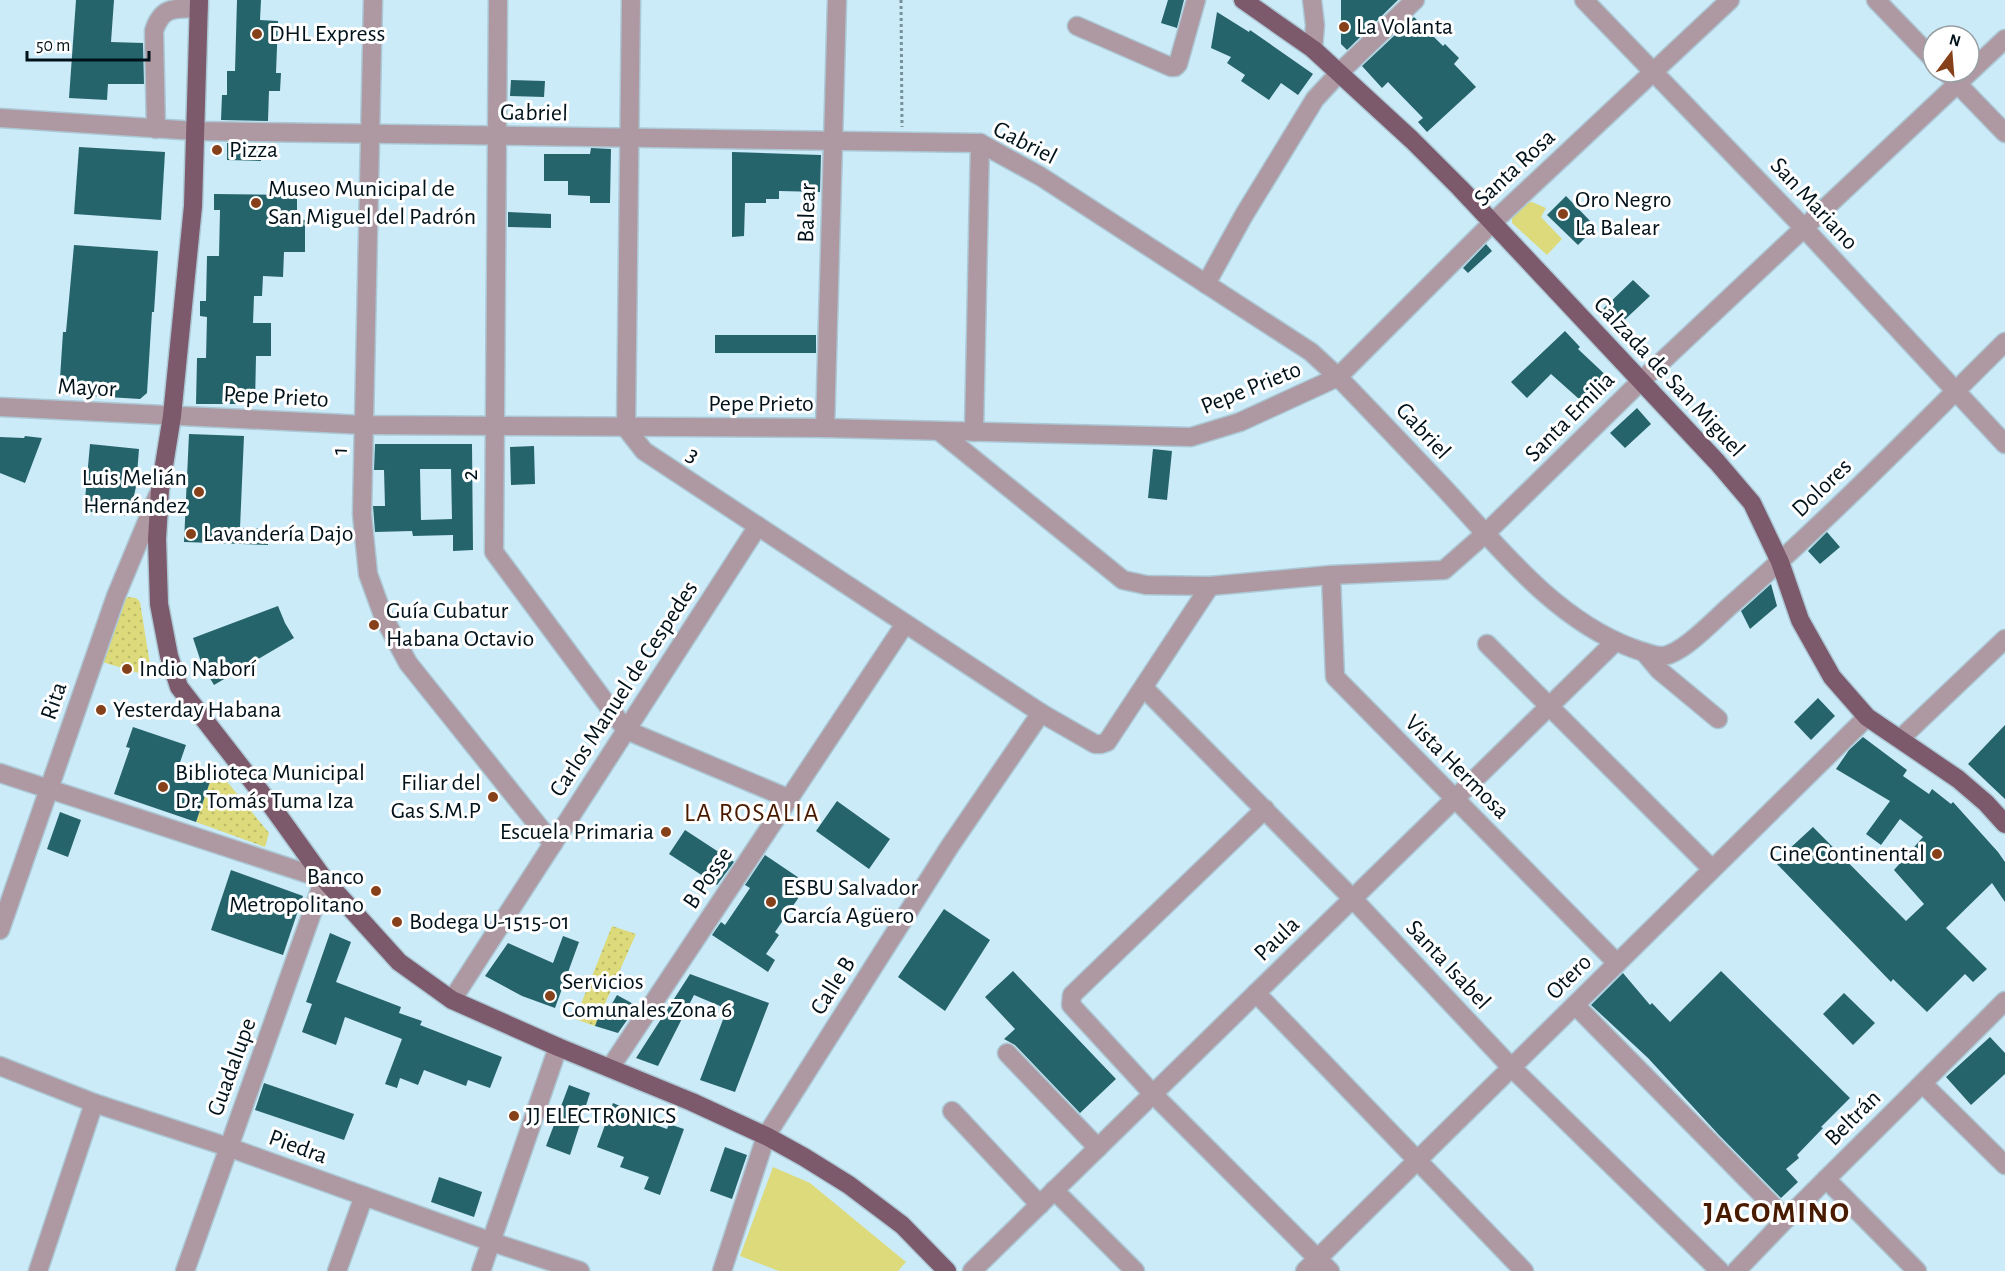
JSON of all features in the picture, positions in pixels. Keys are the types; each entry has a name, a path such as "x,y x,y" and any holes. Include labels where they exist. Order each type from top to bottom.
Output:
{"main road":[{"name":"Calzada de San Miguel","path":"1243,0 1313,49 1340,72 1460,188 1491,224 1717,462 1752,503 1780,562 1800,620 1832,677 1867,717 1958,779 1986,803 2005,824"},
{"path":"199,4 193,206 172,416 160,490 157,538 159,604 169,656 178,687 273,808 324,879 399,962 452,1000 766,1136 849,1185 902,1225 947,1271"}],"street":[{"name":"1","path":"373,0 372,134 362,514 368,574 384,618 408,663 553,844"},
{"name":"2","path":"498,0 494,552 626,730"},
{"path":"626,428 631,0"},
{"name":"Balear","path":"825,428 837,0"},
{"path":"1077,26 1175,67 1196,0"},
{"path":"1312,0 1315,25"},
{"path":"1313,49 1317,0"},
{"path":"1206,284 1244,215 1315,99 1416,0"},
{"name":"San Mariano","path":"1584,0 1804,228 2005,444"},
{"name":"Santa Rosa","path":"1338,377 1491,224 1730,0"},
{"path":"1876,0 1921,47"},
{"path":"156,129 154,31 158,20 164,13 199,4"},
{"name":"Santa Emilia","path":"1981,57 2005,39"},
{"name":"Santa Emilia","path":"939,431 1123,580 1146,585 1210,586 1331,575 1444,570 1486,533 1640,382 1804,228 1946,84"},
{"path":"1958,84 2005,133"},
{"name":"Gabriel","path":"0,118 196,131 980,143 1040,176 1311,352 1338,377 1553,601 1590,628 1615,642 1663,656"},
{"path":"974,432 980,143"},
{"name":"Dolores","path":"1663,656 1674,652 1692,639 1780,562 2005,342"},
{"name":"Pepe Prieto","path":"172,416 365,425 825,428 1191,437 1240,422 1338,377"},
{"name":"Mayor","path":"0,407 172,416"},
{"name":"3","path":"626,428 644,451 1041,713 1095,744 1107,742 1144,688"},
{"name":"Rita","path":"0,930 116,596 160,490"},
{"name":"Carlos Manuel de Cespedes","path":"452,1000 758,526"},
{"name":"Vista Hermosa","path":"1331,575 1335,676 1617,963"},
{"path":"1144,688 1210,586"},
{"name":"B Posse","path":"610,1068 906,624"},
{"path":"1899,739 2005,639"},
{"name":"Paula","path":"972,1271 1615,642"},
{"path":"1487,644 1712,869"},
{"path":"1644,652 1659,670 1718,719"},
{"name":"Santa Isabel","path":"1144,688 1353,899 1511,1067 1720,1271"},
{"name":"Calle B","path":"722,1271 766,1136 950,846 1041,713"},
{"name":"Otero","path":"1317,1267 1416,1161 1867,717"},
{"path":"626,730 790,799"},
{"path":"0,773 324,879"},
{"path":"1264,809 1072,995 1070,1000 1071,1005 1153,1094 1317,1267"},
{"name":"Guadalupe","path":"185,1271 324,879"},
{"path":"1256,993 1524,1271"},
{"name":"Beltrán","path":"1736,1271 2005,1001"},
{"path":"1575,1005 1786,1219"},
{"path":"481,1271 558,1047"},
{"path":"1007,1053 1098,1148"},
{"name":"Piedra","path":"0,1066 94,1103 228,1147 492,1242 580,1271"},
{"path":"1923,1084 2005,1165"},
{"path":"38,1271 94,1103"},
{"path":"952,1111 1040,1205"},
{"path":"1826,1179 1917,1271"},
{"path":"1054,1190 1135,1271"},
{"path":"337,1271 364,1196"}],"path":[{"path":"901,0 902,142"}],"shaded area":[{"path":"1532,202 1546,208 1541,217 1562,239 1547,255 1512,223 1512,214 1521,203"},
{"path":"129,597 136,598 140,602 152,677 99,661 120,600"},
{"path":"220,773 269,833 265,847 196,822 211,779"},
{"path":"612,926 636,934 595,1026 575,1019"},
{"path":"773,1167 810,1183 906,1262 898,1271 779,1271 740,1256"}],"building":[{"path":"76,0 114,0 111,42 143,43 144,84 108,84 107,100 69,98"},
{"path":"237,0 261,0 260,20 278,21 276,73 281,73 280,91 269,91 268,121 221,120 222,95 227,95 227,71 235,71"},
{"path":"1168,0 1184,0 1177,28 1161,23"},
{"path":"1341,0 1398,0 1347,50 1341,44"},
{"path":"1217,12 1249,32 1250,30 1313,74 1298,95 1281,83 1269,100 1241,81 1245,75 1227,63 1231,57 1211,48"},
{"path":"1414,17 1443,46 1445,44 1459,58 1454,64 1476,87 1427,132 1418,122 1423,118 1388,82 1382,88 1362,66"},
{"path":"511,80 545,81 544,97 510,96"},
{"path":"227,143 262,143 261,161 227,160"},
{"path":"79,147 165,152 161,220 74,214"},
{"path":"591,148 611,149 610,203 590,203 590,196 568,195 568,181 544,181 544,154 590,154"},
{"path":"732,152 821,155 820,192 779,191 779,199 766,199 766,203 745,203 744,236 732,237"},
{"path":"214,194 297,195 297,220 305,220 305,252 284,252 283,277 263,276 262,296 254,296 253,323 271,323 271,356 256,356 255,404 196,404 197,358 206,358 207,317 200,316 200,301 206,301 207,256 219,256 220,210 214,210"},
{"path":"1566,196 1596,227 1578,245 1547,215"},
{"path":"508,212 551,214 551,228 508,227"},
{"path":"1486,244 1492,251 1468,273 1463,268"},
{"path":"74,245 158,251 147,393 140,399 59,394 63,332 66,332"},
{"path":"1633,280 1650,296 1617,327 1601,311"},
{"path":"1565,331 1580,347 1578,349 1612,381 1588,407 1551,374 1527,398 1511,382"},
{"path":"715,335 816,335 816,353 715,353"},
{"path":"1637,408 1651,424 1625,448 1610,433"},
{"path":"189,434 244,436 240,528 269,529 268,545 184,542"},
{"path":"25,436 42,438 25,483 0,473 0,437 24,438"},
{"path":"90,444 139,449 136,487 129,516 84,511"},
{"path":"375,444 472,444 473,550 453,551 453,535 413,536 412,531 375,532 373,506 385,506 384,470 374,470","holes":["420,469 451,469 452,519 421,520"]},
{"path":"534,446 535,484 511,485 510,447"},
{"path":"1153,449 1172,451 1167,500 1148,498"},
{"path":"1827,532 1840,547 1820,564 1808,551"},
{"path":"1771,584 1777,606 1750,629 1741,611"},
{"path":"278,606 294,638 214,685 202,665 193,638"},
{"path":"1818,698 1835,716 1811,740 1794,722"},
{"path":"2005,725 2005,799 1968,764"},
{"name":"Biblioteca Municipal Dr. Tomás Tuma Iza","path":"133,727 186,745 178,768 211,779 196,822 114,794 130,748 126,747"},
{"path":"1863,737 1907,770 1903,776 1929,794 1932,789 1951,804 1953,802 2005,862 2005,902 1992,883 1946,928 1987,969 1973,982 1965,974 1927,1012 1893,979 1891,982 1775,862 1813,827 1906,921 1924,904 1894,870 1923,837 1900,819 1881,845 1866,834 1890,801 1836,769 1849,750"},
{"path":"837,801 890,839 869,869 816,831"},
{"path":"60,812 81,820 68,857 47,849"},
{"path":"685,830 734,862 717,885 669,854"},
{"name":"ESBU Salvador García Agüero","path":"765,855 808,884 775,932 779,935 766,954 775,960 768,972 712,935 721,922 725,925 750,888 745,885"},
{"path":"231,870 303,896 283,955 211,930"},
{"path":"944,909 990,940 945,1011 898,977"},
{"path":"330,933 351,942 336,982 401,1007 399,1013 422,1021 420,1025 502,1057 490,1088 468,1080 466,1086 424,1070 418,1085 400,1078 397,1088 385,1084 402,1039 345,1017 336,1045 302,1032 312,1004 306,1002"},
{"path":"563,936 579,942 555,1008 522,996 485,976 508,943 553,963"},
{"path":"1013,971 1116,1079 1080,1113 1015,1045 1004,1039 1015,1029 985,997"},
{"path":"1721,971 1850,1098 1797,1155 1799,1158 1786,1169 1798,1182 1781,1198 1648,1058 1591,1005 1623,973 1650,1005 1652,1003 1670,1022"},
{"path":"690,974 769,1003 735,1092 700,1080 727,1009 694,995 658,1066 636,1058"},
{"path":"1844,993 1875,1023 1853,1045 1823,1014"},
{"path":"617,995 637,1006 618,1033 595,1026 603,1005 610,1007"},
{"path":"1990,1037 2005,1053 2005,1074 1971,1105 1946,1077"},
{"path":"264,1083 354,1114 344,1140 255,1110"},
{"path":"569,1085 590,1093 570,1155 546,1146"},
{"path":"613,1103 627,1109 625,1114 667,1129 669,1124 684,1129 660,1195 644,1189 649,1177 620,1167 624,1157 597,1147"},
{"path":"725,1147 747,1155 732,1199 710,1191"},
{"path":"439,1177 482,1192 474,1217 431,1202"}],"place":[{"name":"La Volanta","path":"1344,27"},
{"name":"DHL Express","path":"257,34"},
{"name":"Pizza","path":"217,150"},
{"name":"Museo Municipal de San Miguel del Padrón","path":"256,203"},
{"name":"Oro Negro La Balear","path":"1563,214"},
{"name":"Luis Melián Hernández","path":"199,492"},
{"name":"Lavandería Dajo","path":"191,534"},
{"name":"Guía Cubatur Habana Octavio","path":"374,625"},
{"name":"Indio Naborí","path":"127,669"},
{"name":"Yesterday Habana","path":"101,710"},
{"name":"Biblioteca Municipal Dr. Tomás Tuma Iza","path":"163,787"},
{"name":"Filiar del Gas S.M.P","path":"493,797"},
{"name":"Escuela Primaria","path":"666,832"},
{"name":"Cine Continental","path":"1937,854"},
{"name":"Banco Metropolitano","path":"376,891"},
{"name":"ESBU Salvador García Agüero","path":"771,902"},
{"name":"Bodega U-1515-01","path":"397,922"},
{"name":"Servicios Comunales Zona 6","path":"550,996"},
{"name":"JJ ELECTRONICS","path":"514,1116"}],"district":[{"name":"LA ROSALIA","path":"752,813"},
{"name":"JACOMINO","path":"1777,1213"}]}
